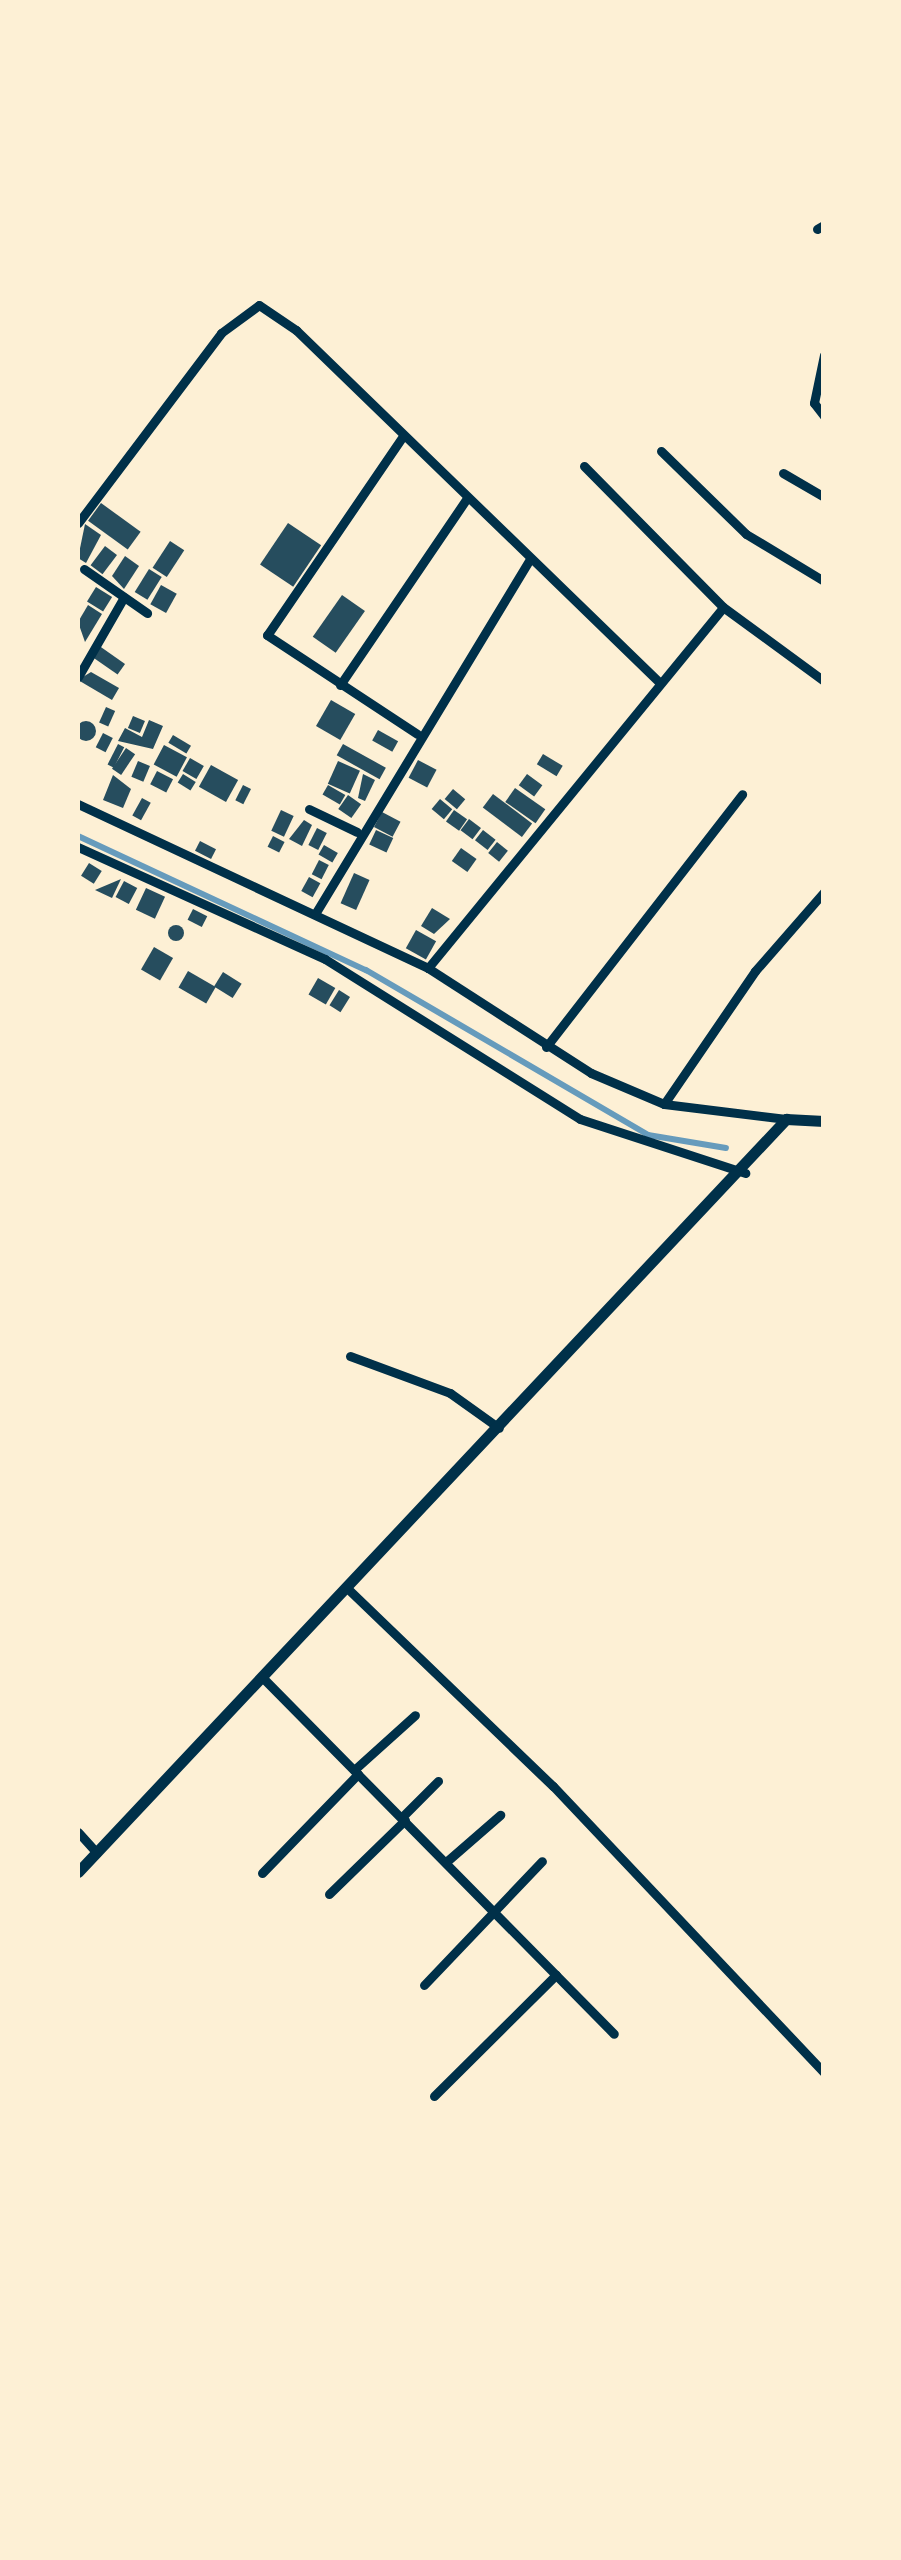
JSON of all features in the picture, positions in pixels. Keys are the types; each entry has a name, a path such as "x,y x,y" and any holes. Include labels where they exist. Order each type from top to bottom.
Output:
{"street":[{"path":"78,524 221,334 258,305 403,436 658,682"},
{"path":"824,354 814,403 824,416"},
{"path":"403,436 267,635 417,734"},
{"path":"662,452 746,534 824,581"},
{"path":"584,466 723,607 824,681"},
{"path":"783,473 824,497"},
{"path":"340,685 467,498"},
{"path":"315,914 357,832 530,559"},
{"path":"84,569 147,613"},
{"path":"78,677 124,597"},
{"path":"428,968 723,607"},
{"path":"546,1046 742,794"},
{"path":"78,804 428,968 546,1046 664,1104 786,1120 824,1121"},
{"path":"309,809 357,832"},
{"path":"78,847 325,960 580,1119 745,1173"},
{"path":"664,1104 755,971 824,892"},
{"path":"78,1872 745,1173 786,1120"},
{"path":"350,1356 450,1393 501,1430"},
{"path":"347,1588 553,1786 824,2072"},
{"path":"262,1677 614,2034"},
{"path":"262,1873 415,1714"},
{"path":"329,1894 438,1781"},
{"path":"446,1862 500,1815"},
{"path":"78,1832 97,1853"},
{"path":"424,1985 542,1861"},
{"path":"434,2096 556,1975"}],"building":[{"path":"101,503 141,532 128,550 88,521"},
{"path":"288,523 321,545 293,587 260,564"},
{"path":"85,524 101,535 86,563 78,558"},
{"path":"170,541 184,550 167,577 153,568"},
{"path":"105,546 117,555 103,574 91,565"},
{"path":"125,556 139,566 124,589 112,576"},
{"path":"149,569 162,577 147,600 135,592"},
{"path":"161,585 177,594 166,613 150,604"},
{"path":"96,587 112,597 103,611 87,601"},
{"path":"342,595 365,611 336,653 313,637"},
{"path":"88,605 102,614 85,642 78,622"},
{"path":"98,645 125,664 118,675 91,656"},
{"path":"91,672 119,688 112,700 78,680"},
{"path":"331,700 355,714 340,740 316,726"},
{"path":"106,707 115,711 108,727 99,723"},
{"path":"133,716 145,721 140,733 128,728"},
{"path":"149,720 163,726 153,749 118,741 125,728 142,737"},
{"path":"86,721 96,731 86,741 76,731"},
{"path":"378,730 398,741 392,752 372,740"},
{"path":"103,733 113,738 106,752 96,747"},
{"path":"173,735 191,746 186,754 168,743"},
{"path":"118,744 124,747 114,768 108,764"},
{"path":"343,744 386,768 380,779 337,755"},
{"path":"164,745 187,757 177,777 154,764"},
{"path":"126,748 135,754 121,775 112,769"},
{"path":"543,754 563,766 557,776 537,764"},
{"path":"190,758 204,766 196,779 183,771"},
{"path":"418,760 437,770 427,788 409,778"},
{"path":"138,761 150,766 143,782 131,777"},
{"path":"338,761 360,771 350,794 328,784"},
{"path":"211,765 238,780 226,802 199,787"},
{"path":"157,771 173,779 166,793 150,784"},
{"path":"183,774 196,782 190,790 178,782"},
{"path":"363,774 375,780 365,801 358,798"},
{"path":"527,774 542,785 534,796 519,785"},
{"path":"113,775 131,789 123,808 103,800"},
{"path":"243,785 251,789 243,804 235,800"},
{"path":"328,785 345,795 340,805 322,795"},
{"path":"515,788 545,809 536,823 505,802"},
{"path":"453,789 465,799 457,809 445,799"},
{"path":"493,794 532,823 522,837 483,808"},
{"path":"348,795 361,804 351,818 338,809"},
{"path":"142,798 151,803 141,820 132,815"},
{"path":"440,799 452,809 444,819 432,809"},
{"path":"281,810 294,816 284,837 271,831"},
{"path":"454,810 467,819 459,831 446,821"},
{"path":"382,812 401,822 393,837 374,827"},
{"path":"469,819 481,828 473,839 461,830"},
{"path":"304,820 312,825 302,846 289,839"},
{"path":"317,828 327,833 318,850 308,845"},
{"path":"376,830 393,838 386,853 369,845"},
{"path":"483,830 496,840 488,850 475,840"},
{"path":"273,836 285,842 279,853 268,847"},
{"path":"200,841 216,849 211,859 195,851"},
{"path":"497,842 508,851 499,862 488,853"},
{"path":"324,845 338,853 332,863 318,855"},
{"path":"461,848 477,859 467,872 452,861"},
{"path":"319,860 329,865 322,879 312,874"},
{"path":"89,863 102,871 94,884 81,876"},
{"path":"354,873 370,880 356,910 341,903"},
{"path":"309,877 320,883 313,897 301,891"},
{"path":"121,879 112,898 95,890"},
{"path":"124,881 137,888 129,904 116,897"},
{"path":"146,888 165,897 155,919 136,910"},
{"path":"432,908 450,919 434,934 421,926"},
{"path":"193,909 207,916 202,927 188,920"},
{"path":"176,925 184,933 176,941 168,933"},
{"path":"416,930 436,941 426,960 406,948"},
{"path":"154,947 173,958 160,981 141,970"},
{"path":"188,971 216,987 206,1003 178,987"},
{"path":"223,972 242,984 233,998 214,986"},
{"path":"318,978 335,988 326,1004 308,994"},
{"path":"339,990 350,997 340,1012 329,1005"}],"waterway":[{"path":"78,836 366,970 648,1135 726,1148"}]}
